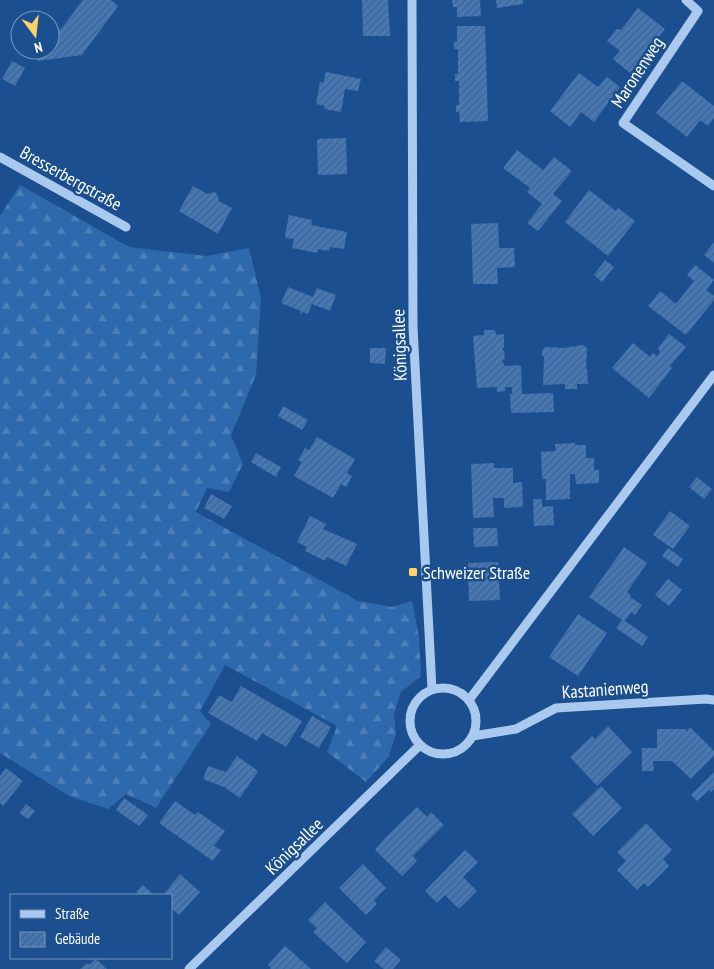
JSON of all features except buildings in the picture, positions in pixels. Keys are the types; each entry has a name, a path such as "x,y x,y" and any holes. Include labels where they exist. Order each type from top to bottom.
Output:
{"street":[{"name":"Königsallee","path":"412,0 413,327 432,689"},
{"name":"Maronenweg","path":"686,0 698,11 623,124 714,186"},
{"name":"Bresserbergstraße","path":"0,157 126,227"},
{"path":"469,700 714,375"},
{"path":"448,688 460,692 469,700 475,712 476,726 473,736 464,746 453,752 440,754 429,751 420,745 412,734 410,722 412,708 420,696 432,689 448,688"},
{"name":"Kastanienweg","path":"473,736 516,729 556,708 714,700"},
{"name":"Königsallee","path":"189,969 420,745"}],"green space":[{"path":"20,185 129,247 206,256 249,248 261,298 256,375 231,435 243,464 229,492 207,488 196,512 358,601 392,607 412,601 419,637 421,676 401,692 394,714 396,734 389,756 366,782 327,752 337,726 225,665 200,711 211,724 156,808 126,794 108,809 69,796 0,753 0,216"}],"place":[{"name":"Schweizer Straße","path":"413,572"}]}
